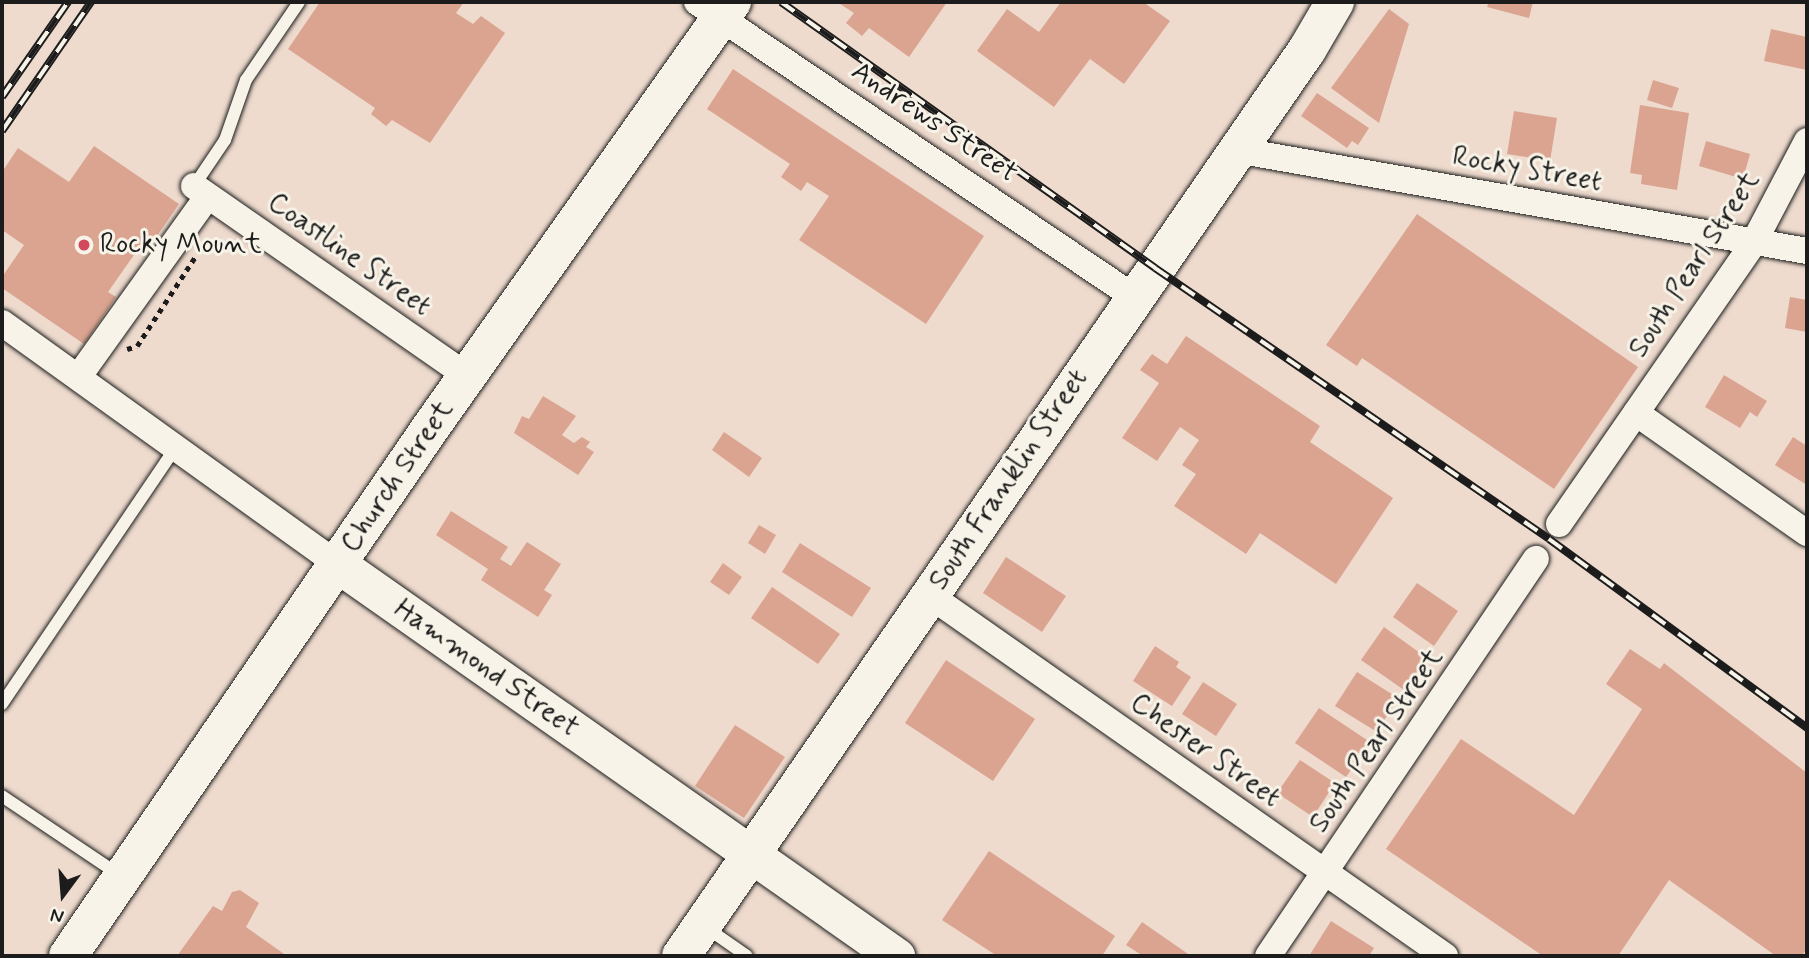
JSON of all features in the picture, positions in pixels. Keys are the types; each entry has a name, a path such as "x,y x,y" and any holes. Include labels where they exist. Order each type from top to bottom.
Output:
{"main road":[{"name":"South Franklin Street","path":"681,956 1307,50 1335,2"},
{"name":"Church Street","path":"68,956 338,565 717,7"}],"street":[{"name":"Andrews Street","path":"717,7 1134,297"},
{"name":"South Pearl Street","path":"1559,524 1754,242 1807,142"},
{"name":"Rocky Street","path":"1236,150 1807,251"},
{"path":"79,376 201,191"},
{"name":"Coastline Street","path":"201,191 467,376"},
{"name":"Hammond Street","path":"2,323 177,446 338,565 896,956"},
{"path":"1636,413 1807,533"},
{"name":"South Pearl Street","path":"1268,956 1326,874 1536,559"},
{"name":"Chester Street","path":"929,595 1445,956"}],"lane":[{"path":"201,191 225,140 246,80 299,2"},
{"path":"2,704 177,446"},
{"path":"2,796 123,877"},
{"path":"703,925 747,956"}],"path":[{"path":"122,356 137,346 195,264 195,245"}],"building":[{"path":"320,2 464,2 456,13 473,24 481,16 505,33 430,143 392,120 386,126 371,114 375,108 288,49"},
{"path":"837,2 947,2 909,57 869,28 862,36 846,23 854,13"},
{"path":"1061,2 1143,2 1170,21 1124,84 1090,59 1054,107 977,51 1007,9 1039,32"},
{"path":"1489,2 1533,2 1529,18 1487,7"},
{"path":"1389,9 1409,24 1379,123 1331,88"},
{"path":"1771,29 1807,37 1807,70 1764,61"},
{"path":"733,69 984,236 926,324 799,240 829,196 807,182 801,191 781,177 790,164 707,109"},
{"path":"1653,80 1679,88 1672,108 1647,100"},
{"path":"1317,93 1369,128 1358,145 1352,141 1347,148 1301,116"},
{"path":"1640,105 1689,113 1677,190 1641,184 1642,175 1630,173"},
{"path":"1514,111 1557,118 1550,161 1507,154"},
{"path":"1706,141 1750,154 1743,179 1699,166"},
{"path":"94,146 179,204 150,246 143,242 108,292 116,297 84,344 2,288 2,277 24,245 2,230 2,172 18,148 69,182"},
{"path":"1417,214 1638,367 1554,489 1362,358 1357,366 1326,345"},
{"path":"1790,297 1807,300 1807,332 1785,328"},
{"path":"1186,336 1320,426 1310,442 1393,498 1336,584 1260,533 1246,554 1174,506 1196,474 1182,465 1199,440 1180,427 1157,461 1122,438 1159,383 1140,370 1152,354 1167,364"},
{"path":"1724,375 1767,401 1757,417 1750,412 1740,428 1705,407"},
{"path":"543,396 576,416 562,435 574,443 582,437 590,442 586,447 594,452 578,475 514,433 522,416 529,419"},
{"path":"724,432 762,458 749,477 712,450"},
{"path":"1793,437 1807,446 1807,485 1775,465"},
{"path":"451,511 508,547 500,559 511,566 527,542 561,564 544,590 552,595 538,617 481,580 488,569 436,535"},
{"path":"759,525 776,535 765,554 748,543"},
{"path":"800,543 871,588 852,617 782,572"},
{"path":"1006,557 1066,596 1042,632 983,593"},
{"path":"723,563 742,577 729,595 710,582"},
{"path":"1417,583 1458,611 1434,646 1393,617"},
{"path":"772,587 840,634 818,664 751,618"},
{"path":"1384,627 1427,658 1404,690 1361,660"},
{"path":"1155,646 1179,662 1176,667 1191,677 1172,706 1133,681"},
{"path":"1630,649 1660,669 1664,663 1807,773 1807,948 1802,956 1776,956 1669,880 1618,956 1543,956 1386,849 1461,739 1574,815 1642,709 1606,684"},
{"path":"946,660 1035,719 993,781 905,723"},
{"path":"1357,672 1398,698 1377,732 1335,706"},
{"path":"1203,682 1237,704 1216,736 1182,714"},
{"path":"1319,708 1370,742 1346,777 1295,743"},
{"path":"735,725 785,757 744,818 695,786"},
{"path":"1300,760 1335,783 1313,817 1277,793"},
{"path":"989,851 1115,936 1102,956 997,956 942,920"},
{"path":"240,890 259,903 246,927 287,956 177,956 213,906 222,911 232,892"},
{"path":"1331,921 1374,948 1369,956 1309,956"},
{"path":"1142,922 1191,956 1143,956 1126,945"}],"railway":[{"path":"2,97 68,2"},
{"path":"2,131 91,2"},
{"path":"781,2 1155,268 1549,539 1807,728"}],"place":[{"name":"Rocky Mount","path":"84,245"}]}
